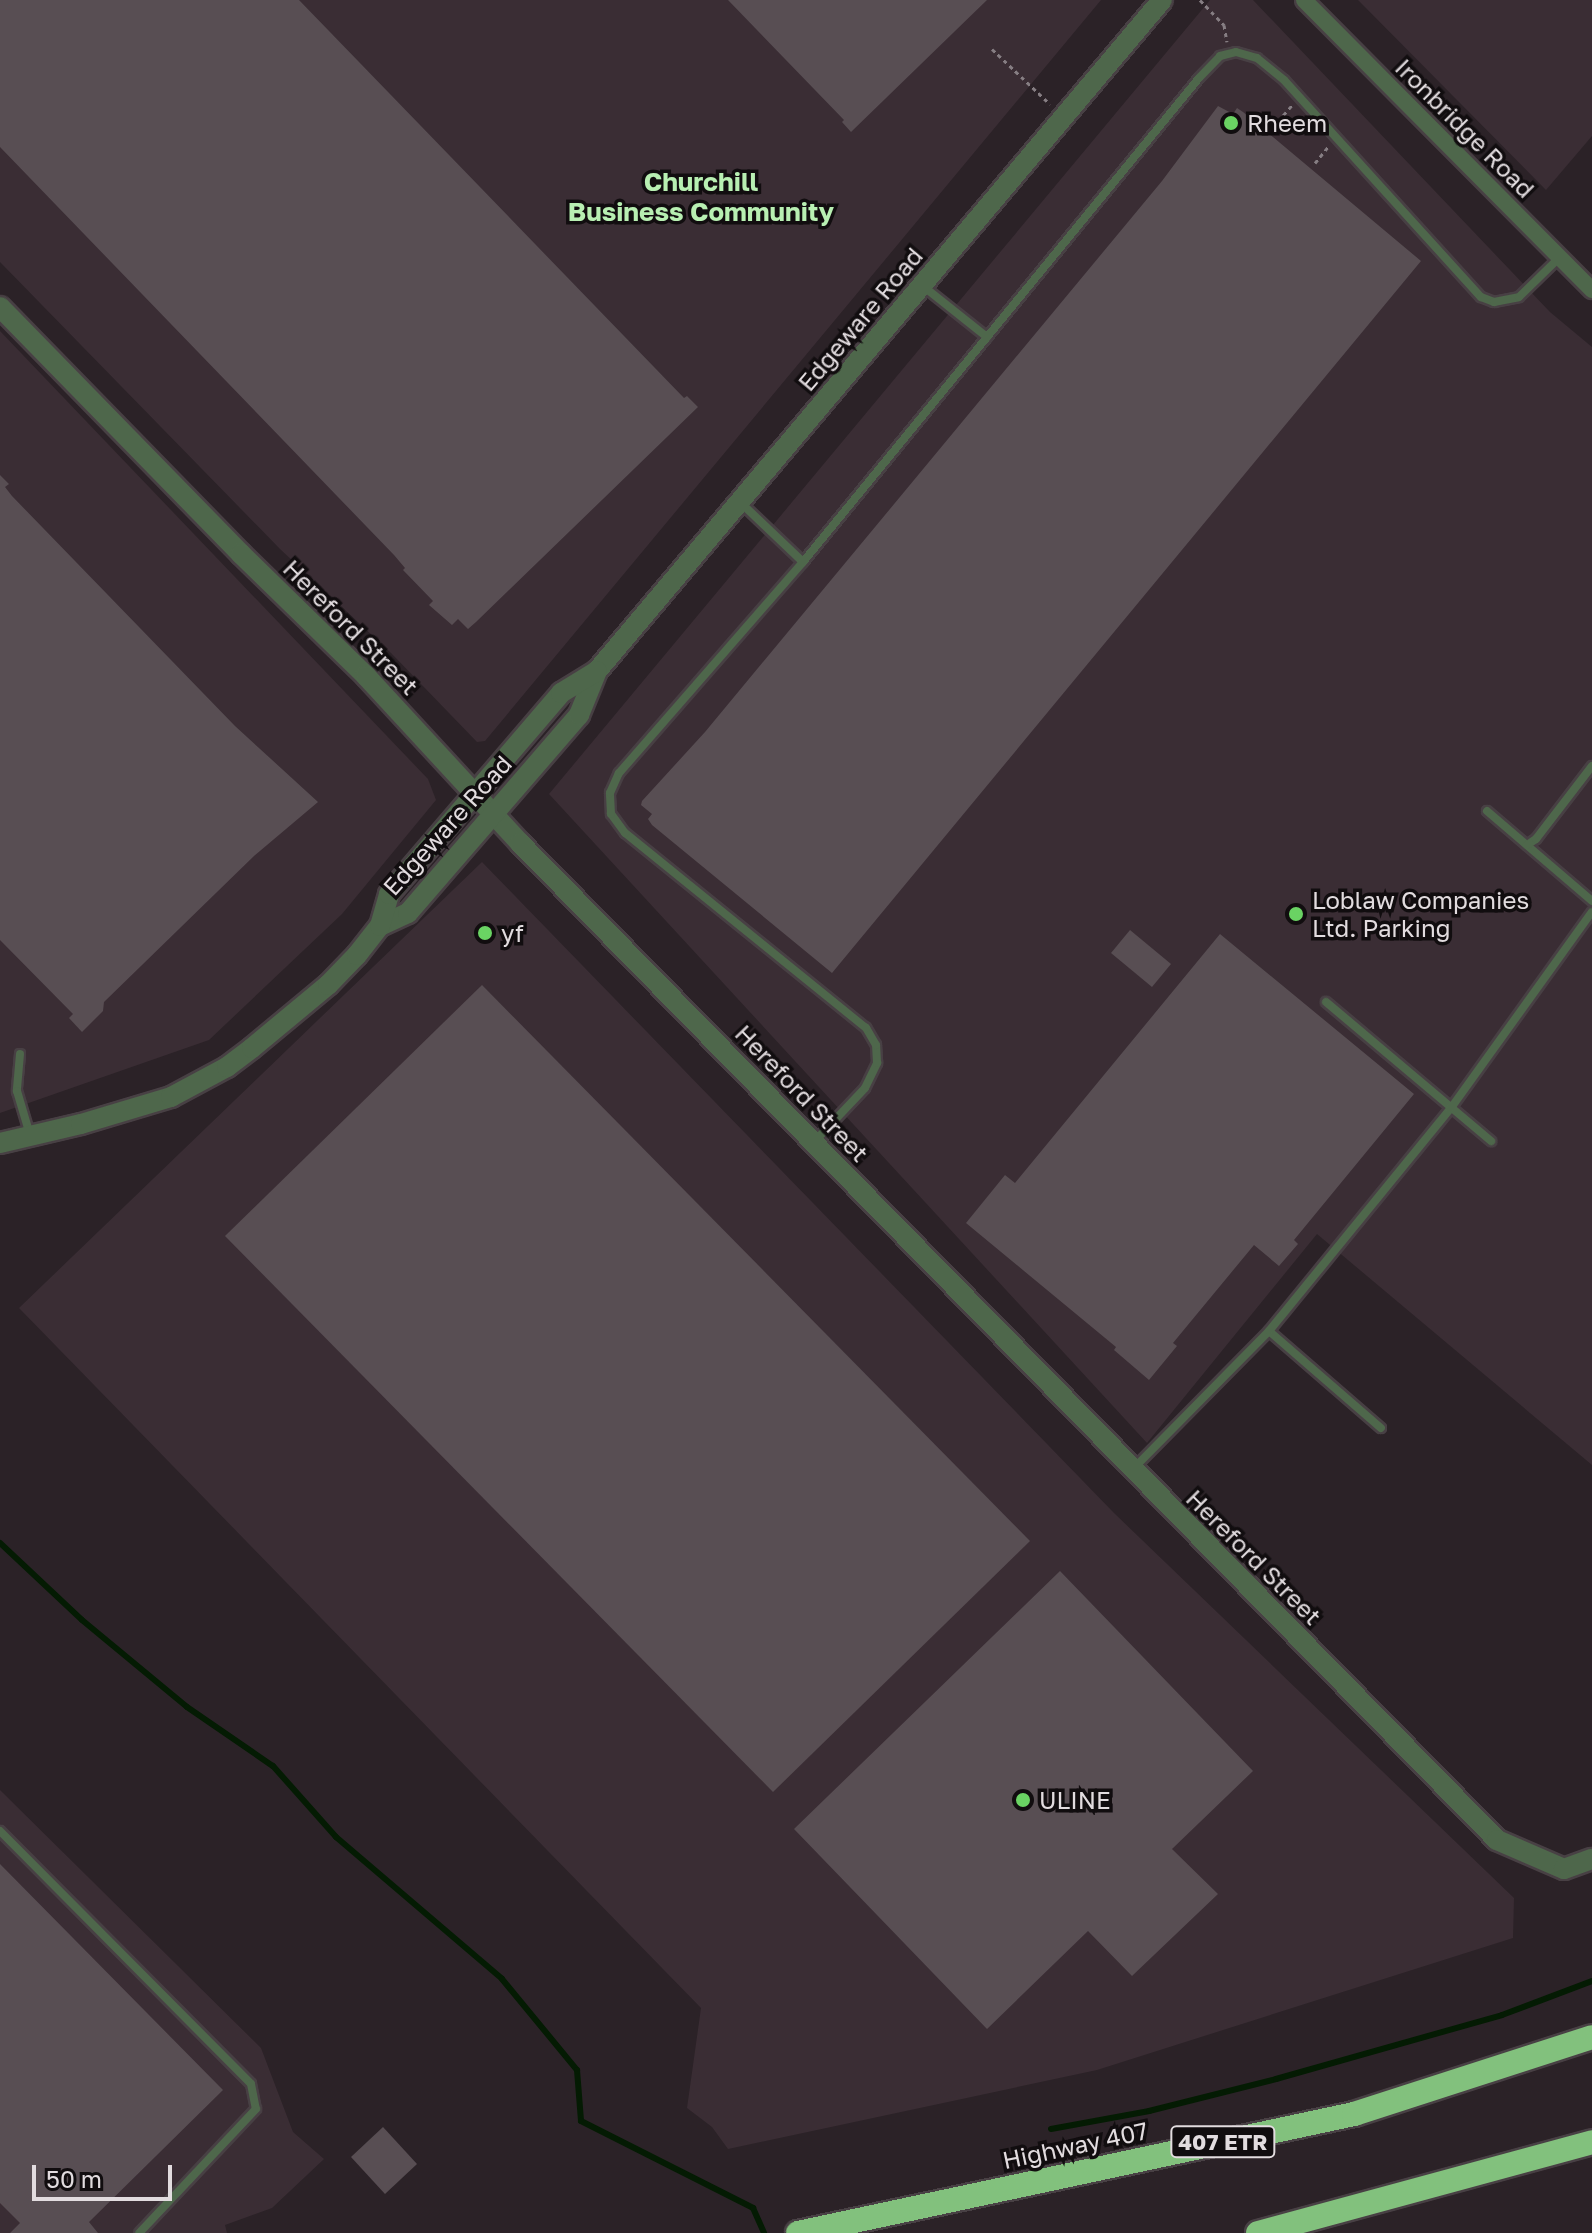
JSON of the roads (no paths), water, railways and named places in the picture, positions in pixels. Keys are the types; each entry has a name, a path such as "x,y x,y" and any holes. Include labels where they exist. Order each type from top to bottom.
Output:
{"highway":[{"name":"Highway 407","path":"798,2233 1354,2114 1592,2037"},
{"path":"1258,2233 1592,2142"}],"street":[{"name":"Edgeware Road","path":"0,1143 171,1097 227,1067 328,985 380,926 408,913 579,715 597,671 1162,0"},
{"name":"Ironbridge Road","path":"1304,0 1592,290"},
{"name":"Hereford Street","path":"0,307 241,554 366,676 494,815 1497,1840 1564,1869 1592,1859"},
{"name":"Edgeware Road","path":"380,926 389,894 561,693 597,671"}],"lane":[{"path":"814,1142 865,1088 877,1063 876,1045 866,1028 625,833 611,814 610,793 619,773 803,562 1199,78 1220,56 1236,52 1257,58 1299,97 1481,297 1494,302 1519,297 1560,258"},
{"path":"922,285 987,337"},
{"path":"740,502 803,562"},
{"path":"1527,845 1536,839 1592,766"},
{"path":"1487,811 1592,901"},
{"path":"1132,1470 1269,1331 1451,1108 1592,912"},
{"path":"1326,1002 1491,1141"},
{"path":"20,1054 17,1091 30,1136"},
{"path":"1269,1331 1381,1428"},
{"path":"0,1831 251,2084 256,2109 139,2233"}],"waterway":[{"path":"0,1543 82,1620 187,1707 273,1766 336,1837 502,1979 577,2070 581,2121 753,2208 764,2233"},
{"path":"1051,2129 1149,2111 1276,2079 1502,2015 1592,1981"}],"place":[{"name":"Rheem","path":"1231,123"},
{"name":"Loblaw Companies Ltd. Parking","path":"1296,914"},
{"name":"yf","path":"485,933"},
{"name":"ULINE","path":"1023,1800"}],"district":[{"name":"Churchill Business Community","path":"701,197"}]}
